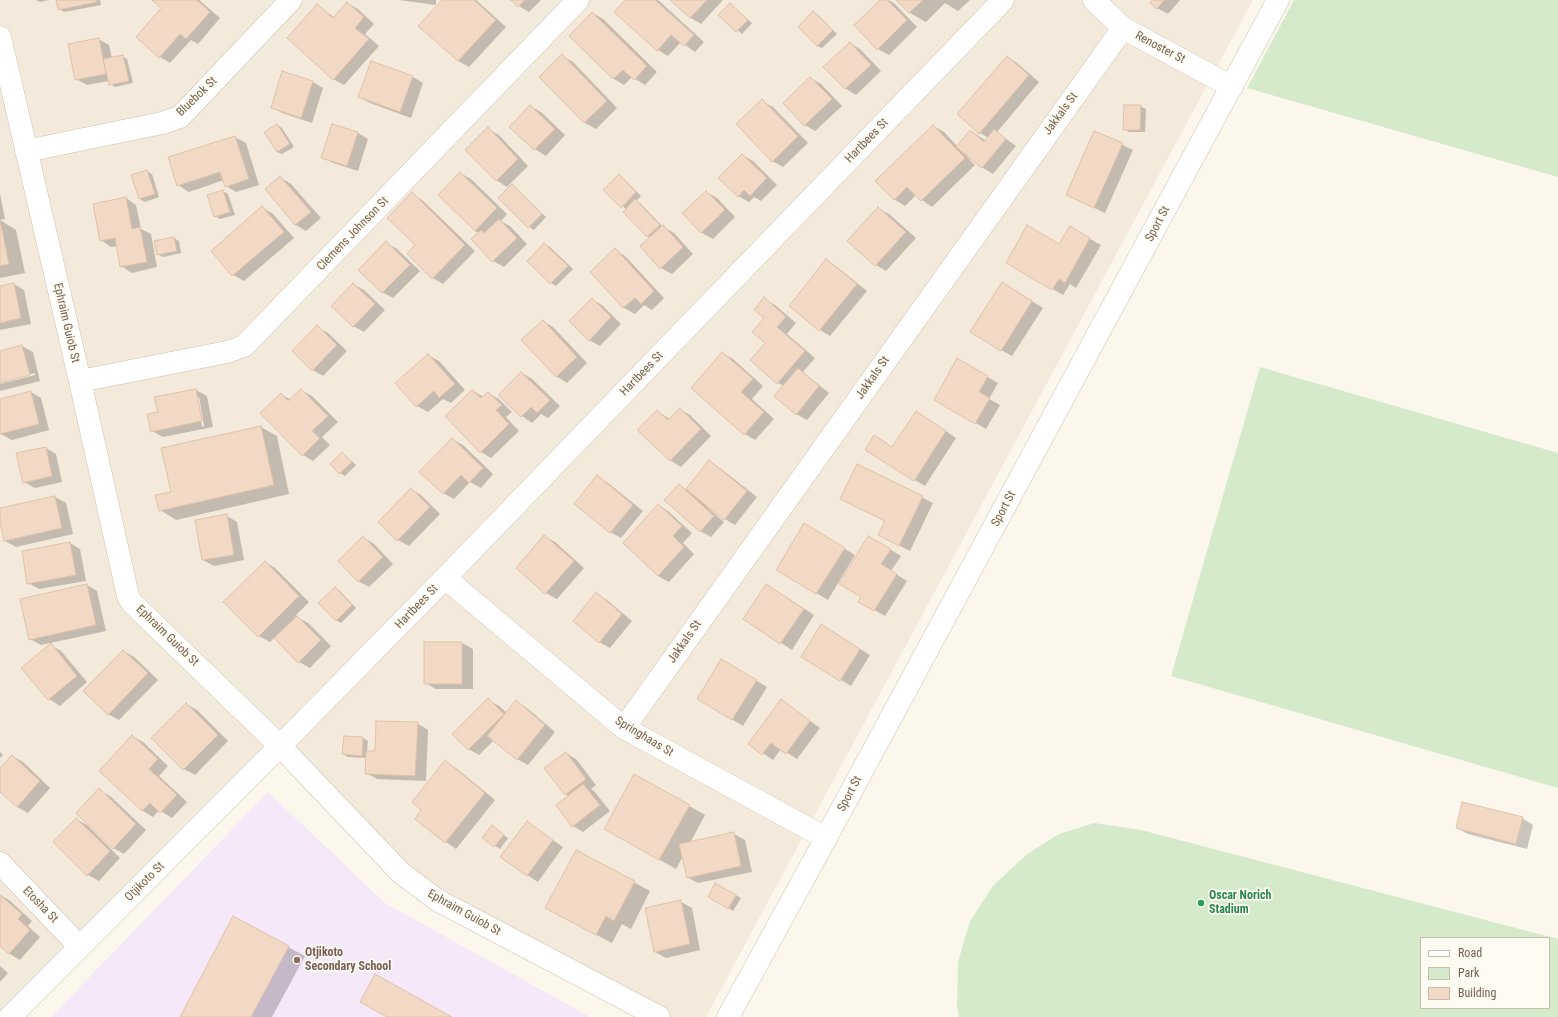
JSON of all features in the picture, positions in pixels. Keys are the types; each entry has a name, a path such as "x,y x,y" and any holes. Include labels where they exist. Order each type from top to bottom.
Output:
{"street":[{"name":"Bluebok St","path":"26,151 162,123 180,117 291,0"},
{"name":"Clemens Johnson St","path":"80,381 227,352 244,346 578,0"},
{"name":"Hartbees St","path":"280,746 445,578 1003,0"},
{"name":"Renoster St","path":"1094,0 1123,28 1232,87"},
{"name":"Sport St","path":"728,1017 1278,0"},
{"name":"Jakkals St","path":"624,728 1123,28"},
{"name":"Ephraim Guiob St","path":"0,37 128,596 132,603 280,746 401,873 437,900 659,1017"},
{"name":"Springhaas St","path":"445,578 624,728 826,838"},
{"name":"Otjikoto St","path":"10,1017 280,746"},
{"name":"Etosha St","path":"0,863 80,947"}],"shaded area":[{"path":"0,0 1253,0 706,1017 659,1017 437,900 280,746 0,1017"},
{"name":"Otjikoto Secondary School","path":"268,792 385,903 590,1017 51,1017"}],"green space":[{"path":"1294,0 1558,0 1558,177 1247,88"},
{"path":"1260,367 1558,453 1558,788 1171,676"},
{"name":"Oscar Norich Stadium","path":"1094,823 1141,830 1558,939 1558,1017 959,1017 957,1006 958,962 970,921 993,886 1026,855 1059,834"}],"building":[{"path":"56,0 96,0 97,2 58,10"},
{"path":"152,0 197,0 210,12 186,39 180,34 159,58 136,37 161,8"},
{"path":"442,0 474,0 496,20 458,61 418,26"},
{"path":"511,0 525,0 518,7"},
{"path":"625,0 655,0 694,35 684,46 671,35 657,51 614,12"},
{"path":"670,0 707,0 690,18"},
{"path":"880,0 887,0 907,20 877,50 854,25"},
{"path":"896,0 923,0 909,13"},
{"path":"1152,0 1164,0 1157,9 1150,3"},
{"path":"347,2 364,17 355,28 369,39 333,80 287,38 317,4 333,18"},
{"path":"730,3 748,20 736,32 718,15"},
{"path":"813,11 833,30 817,46 798,27"},
{"path":"592,12 647,66 634,80 623,70 613,79 569,36"},
{"path":"99,38 106,74 75,80 68,44"},
{"path":"850,42 871,65 845,89 823,67"},
{"path":"562,54 607,101 584,123 539,77"},
{"path":"123,55 129,81 109,85 103,59"},
{"path":"1007,56 1029,75 979,134 957,114"},
{"path":"371,61 413,76 400,112 358,97"},
{"path":"282,71 313,81 301,118 271,108"},
{"path":"810,77 832,99 804,126 783,103"},
{"path":"762,99 798,136 772,162 736,124"},
{"path":"530,105 555,129 534,150 509,127"},
{"path":"1124,105 1141,105 1140,130 1123,130"},
{"path":"277,124 290,144 277,152 264,132"},
{"path":"332,124 358,132 347,166 321,158"},
{"path":"933,125 965,158 921,201 907,187 894,200 875,181"},
{"path":"488,127 518,159 496,181 465,150"},
{"path":"994,129 1006,139 982,168 956,147 970,130 984,142"},
{"path":"1094,131 1123,143 1094,208 1066,195"},
{"path":"235,136 249,179 225,187 220,172 177,186 168,157"},
{"path":"742,154 767,178 750,196 744,190 738,197 718,178"},
{"path":"147,170 155,194 139,199 131,175"},
{"path":"460,172 497,208 475,231 438,195"},
{"path":"619,174 636,192 621,208 603,190"},
{"path":"280,176 311,212 295,225 265,189"},
{"path":"512,184 542,214 528,228 498,198"},
{"path":"223,190 230,212 214,217 207,195"},
{"path":"706,191 725,210 701,233 682,213"},
{"path":"412,192 465,245 432,279 407,254 415,245 387,218"},
{"path":"126,197 132,229 140,227 147,262 120,267 115,238 100,241 93,204"},
{"path":"635,199 660,225 647,237 623,212"},
{"path":"262,206 284,232 232,276 211,251"},
{"path":"878,207 906,232 875,266 847,241"},
{"path":"499,219 517,238 492,262 471,239 481,230 484,233"},
{"path":"0,220 9,264 0,266"},
{"path":"663,225 683,247 660,269 640,246"},
{"path":"1027,225 1059,244 1070,226 1090,238 1065,283 1059,279 1052,290 1006,263"},
{"path":"174,237 177,251 157,255 154,241"},
{"path":"386,241 410,265 382,293 358,270"},
{"path":"544,243 568,266 550,284 527,261"},
{"path":"615,248 654,291 641,304 635,298 623,308 590,272"},
{"path":"826,259 857,284 819,331 789,306"},
{"path":"1002,282 1032,301 1001,351 970,332"},
{"path":"14,283 21,318 0,323 0,286"},
{"path":"353,283 375,304 353,327 331,306"},
{"path":"764,297 786,317 777,327 805,351 777,384 750,360 765,343 752,332 764,318 754,310"},
{"path":"592,298 611,317 589,341 569,321"},
{"path":"543,320 577,357 556,377 521,340"},
{"path":"317,325 337,345 312,371 292,351"},
{"path":"22,345 30,375 0,383 0,351"},
{"path":"722,352 753,379 741,392 764,412 744,435 691,388"},
{"path":"428,354 455,384 439,398 434,391 416,407 395,383"},
{"path":"957,358 988,376 979,392 990,398 975,424 934,400"},
{"path":"798,368 819,386 796,415 774,396"},
{"path":"521,372 550,400 537,413 531,407 521,417 498,395"},
{"path":"196,389 202,421 151,432 147,414 158,412 154,397"},
{"path":"301,389 328,416 312,431 320,438 302,456 260,413 281,393 288,401"},
{"path":"472,390 481,398 488,392 502,405 496,410 509,424 480,453 445,416"},
{"path":"31,391 39,424 0,434 0,399"},
{"path":"680,408 701,429 670,461 637,430 657,410 668,420"},
{"path":"916,411 946,431 914,481 865,450 874,435 892,447"},
{"path":"261,426 274,485 159,511 155,495 171,492 161,448"},
{"path":"452,438 483,468 469,483 461,475 443,494 419,472"},
{"path":"46,447 52,476 23,483 16,453"},
{"path":"342,452 352,462 339,474 330,464"},
{"path":"709,460 747,491 724,520 686,489"},
{"path":"857,464 923,496 899,546 878,535 885,521 840,499"},
{"path":"597,475 633,505 610,533 574,504"},
{"path":"679,484 714,516 700,532 664,500"},
{"path":"411,488 430,507 397,541 378,522"},
{"path":"55,496 62,528 4,541 0,522 0,508"},
{"path":"658,504 682,526 673,536 684,547 658,576 623,543"},
{"path":"227,514 234,555 202,560 195,520"},
{"path":"804,523 845,548 816,594 776,570"},
{"path":"544,535 574,561 545,594 516,568"},
{"path":"363,536 383,557 358,582 338,561"},
{"path":"868,536 891,549 881,564 897,574 874,611 858,602 861,597 839,584"},
{"path":"70,542 76,575 27,584 22,551"},
{"path":"265,561 299,596 258,637 223,602"},
{"path":"87,584 96,625 29,640 20,599"},
{"path":"766,584 804,609 780,644 743,619"},
{"path":"335,587 352,605 336,621 318,603"},
{"path":"596,592 622,614 599,643 573,621"},
{"path":"297,616 321,640 298,663 274,638"},
{"path":"821,624 860,649 840,681 801,657"},
{"path":"424,642 462,642 462,684 424,684"},
{"path":"51,643 77,676 48,700 21,668"},
{"path":"123,650 148,673 108,715 83,691"},
{"path":"721,659 757,680 732,720 697,699"},
{"path":"488,698 504,714 468,750 452,734"},
{"path":"781,699 810,721 786,754 771,743 762,755 748,744"},
{"path":"516,700 545,725 517,760 487,736"},
{"path":"186,703 218,735 183,770 151,738"},
{"path":"376,721 418,722 415,776 365,774 366,751 375,751"},
{"path":"132,735 158,759 149,769 177,795 160,813 150,803 142,811 99,771"},
{"path":"344,736 363,737 362,756 342,754"},
{"path":"566,752 586,779 565,795 544,768"},
{"path":"12,755 40,781 17,807 0,792 0,768"},
{"path":"445,760 485,793 445,843 415,819 421,810 412,802"},
{"path":"634,774 690,805 659,860 604,829"},
{"path":"583,784 600,805 572,827 556,805"},
{"path":"99,788 136,824 113,849 76,813"},
{"path":"1462,802 1523,817 1516,844 1456,828"},
{"path":"76,818 110,851 87,876 53,842"},
{"path":"527,821 553,840 527,876 500,857"},
{"path":"492,825 504,835 494,847 482,838"},
{"path":"734,832 741,866 687,878 679,844"},
{"path":"576,850 635,881 614,921 606,916 596,935 545,908"},
{"path":"715,883 736,895 728,909 708,897"},
{"path":"0,895 22,914 18,919 30,930 9,954 0,946"},
{"path":"681,900 690,944 654,952 645,908"},
{"path":"233,916 289,946 251,1017 180,1017"},
{"path":"375,974 452,1017 387,1017 360,1002"}],"place":[{"name":"Oscar Norich Stadium","path":"1201,903"},
{"name":"Otjikoto Secondary School","path":"297,960"}]}
